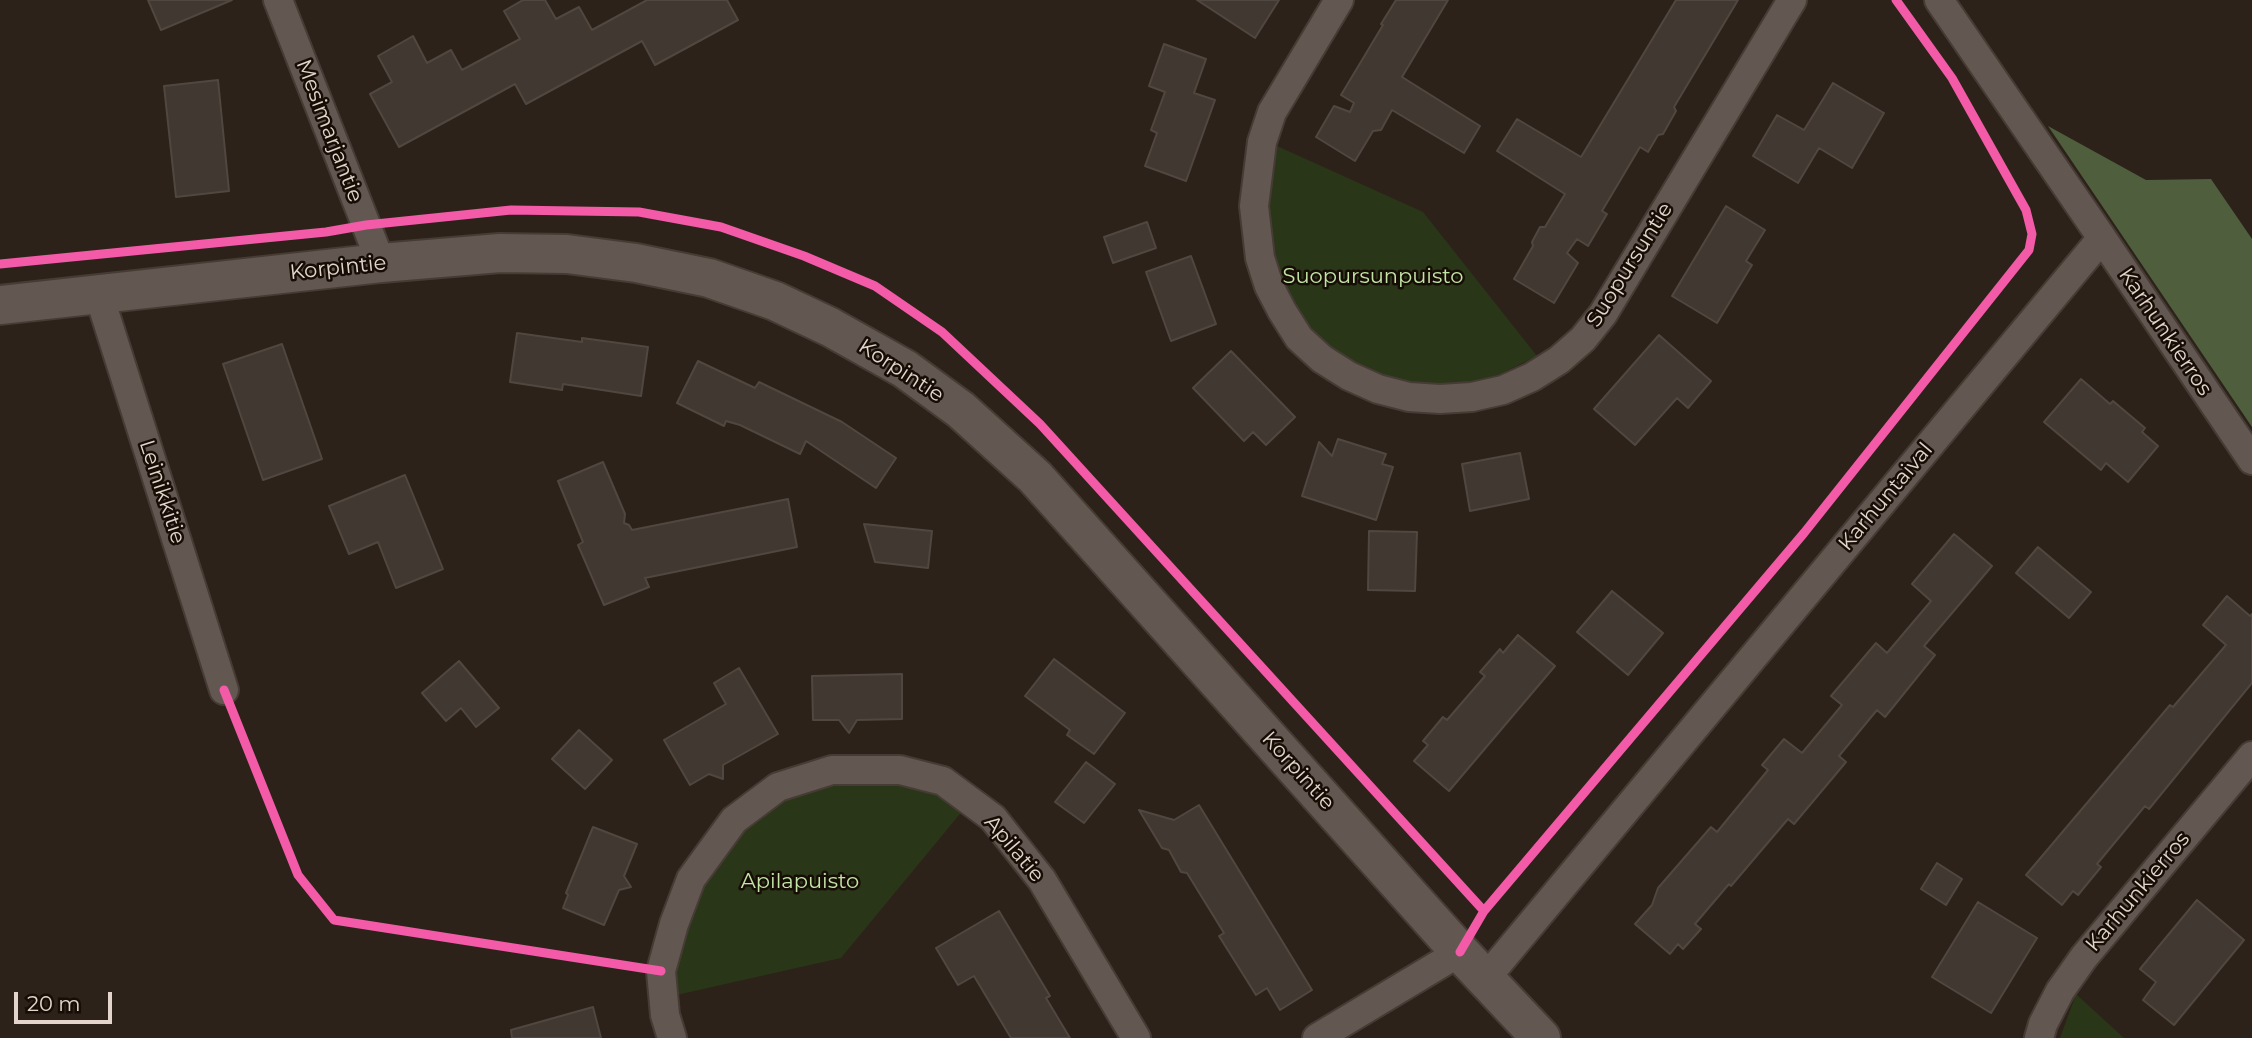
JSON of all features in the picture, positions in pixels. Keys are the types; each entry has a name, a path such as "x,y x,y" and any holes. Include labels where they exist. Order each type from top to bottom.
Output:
{"street":[{"name":"Mesimarjantie","path":"278,0 380,262"},
{"name":"Suopursuntie","path":"1339,0 1277,104 1262,142 1254,206 1260,258 1269,286 1282,311 1299,338 1322,359 1349,376 1378,389 1409,397 1440,400 1503,390 1532,377 1559,360 1583,339 1603,314 1792,0"},
{"path":"1939,0 2102,238"},
{"name":"Karhunkierros","path":"2102,238 2252,460"},
{"name":"Karhuntaival","path":"1317,1038 1473,965 2102,238"},
{"name":"Korpintie","path":"0,305 380,262 500,253 568,254 636,262 709,278 775,301 830,327 905,369 961,410 1035,477 1541,1038"},
{"name":"Leinikkitie","path":"99,295 224,690"},
{"name":"Karhunkierros","path":"2039,1038 2060,991 2084,957 2252,756"},
{"name":"Apilatie","path":"672,1038 665,1015 661,971 674,924 691,879 734,820 778,787 832,770 900,770 943,781 993,818 1042,880 1136,1038"}],"green space":[{"path":"2048,126 2146,180 2211,179 2252,239 2252,427"},
{"name":"Suopursunpuisto","path":"1277,146 1423,212 1537,356 1498,375 1441,385 1382,375 1331,347 1311,329 1295,304 1282,279 1275,255 1269,206"},
{"name":"Apilapuisto","path":"834,779 897,779 938,789 964,809 841,958 672,996 671,965 696,894 742,825 783,795"},
{"path":"2076,994 2124,1038 2060,1038"}],"building":[{"path":"148,0 232,0 161,30"},
{"path":"523,0 545,0 556,19 579,7 592,30 647,0 727,0 738,20 655,65 642,41 526,104 515,84 399,147 370,94 392,82 378,56 413,36 427,63 451,50 462,70 520,39 504,11"},
{"path":"1197,0 1279,0 1255,38"},
{"path":"1396,0 1448,0 1402,77 1480,126 1464,153 1392,110 1381,130 1373,131 1355,161 1316,137 1334,106 1350,112 1354,103 1341,95"},
{"path":"1676,0 1738,0 1674,107 1676,111 1663,134 1658,135 1648,152 1640,147 1602,211 1607,214 1588,246 1577,239 1567,253 1578,263 1554,303 1514,279 1533,246 1532,242 1540,227 1545,227 1565,194 1497,151 1517,119 1581,157"},
{"path":"1164,44 1206,59 1194,93 1215,100 1186,181 1145,166 1157,133 1151,130 1165,92 1149,86"},
{"path":"218,80 229,191 176,197 164,86"},
{"path":"1833,83 1884,113 1852,168 1819,148 1798,183 1753,156 1777,115 1804,130"},
{"path":"1726,206 1765,230 1746,261 1752,265 1717,323 1672,296"},
{"path":"1147,222 1156,248 1113,263 1104,237"},
{"path":"1191,256 1216,324 1171,341 1146,272"},
{"path":"517,333 648,347 641,396 563,384 562,390 510,382"},
{"path":"1659,335 1711,381 1688,408 1677,398 1635,445 1594,409"},
{"path":"282,344 322,459 263,480 223,364"},
{"path":"1231,351 1295,417 1266,445 1253,432 1244,441 1193,388"},
{"path":"698,361 755,388 759,382 842,422 896,458 876,488 806,441 800,454 740,425 726,421 724,426 677,403"},
{"path":"2081,379 2110,404 2113,401 2145,428 2142,432 2158,446 2128,482 2106,463 2101,470 2044,422"},
{"path":"1338,439 1386,454 1382,464 1393,467 1376,520 1302,496 1319,442 1332,456"},
{"path":"1520,453 1529,499 1470,511 1462,464"},
{"path":"603,462 625,514 624,523 632,530 788,499 797,547 645,578 649,587 604,605 578,545 583,542 558,481"},
{"path":"405,475 443,569 396,588 378,542 349,554 329,506"},
{"path":"864,524 932,531 928,568 875,562"},
{"path":"1369,531 1417,532 1415,591 1368,590"},
{"path":"1954,534 1992,566 1924,646 1935,655 1885,717 1877,710 1839,756 1846,762 1794,824 1788,819 1695,924 1701,929 1683,949 1678,944 1670,954 1635,924 1652,905 1658,888 1711,827 1717,832 1768,770 1762,765 1784,739 1802,753 1842,705 1831,696 1876,643 1887,653 1931,601 1912,584"},
{"path":"2038,547 2091,592 2069,618 2016,573"},
{"path":"1612,591 1663,633 1628,675 1577,632"},
{"path":"2227,596 2250,616 2252,614 2252,683 2149,809 2145,806 2097,864 2101,867 2078,895 2073,891 2062,905 2026,875 2170,705 2173,707 2226,645 2203,625"},
{"path":"1518,635 1555,666 1449,791 1414,761 1428,745 1423,741 1443,717 1447,720 1485,676 1480,672 1500,649 1503,653"},
{"path":"1054,659 1125,713 1094,754 1067,735 1070,730 1025,696"},
{"path":"459,661 499,708 476,727 461,708 446,721 422,693"},
{"path":"739,668 778,734 723,765 723,779 709,774 690,785 664,740 726,704 714,683"},
{"path":"902,674 902,719 857,720 849,733 839,720 813,720 812,676"},
{"path":"579,730 612,760 585,789 552,759"},
{"path":"1086,762 1115,784 1084,823 1055,802"},
{"path":"1199,805 1312,990 1280,1010 1267,988 1256,995 1219,936 1224,933 1187,873 1181,872 1169,850 1162,848 1139,810 1174,820"},
{"path":"593,827 637,844 624,876 631,887 619,890 604,925 563,908 568,895 566,893"},
{"path":"1937,863 1962,879 1946,905 1921,889"},
{"path":"2197,900 2244,940 2174,1025 2143,1000 2156,982 2140,969"},
{"path":"1978,902 2037,938 1991,1013 1932,977"},
{"path":"999,911 1050,996 1046,998 1070,1038 1011,1038 974,976 958,985 936,948"},
{"path":"593,1007 601,1038 512,1038 511,1030"}],"cycle path":[{"path":"1460,952 1484,911 1804,533 2029,250 2032,234 2026,210 1952,78 1896,0"},
{"path":"0,264 326,232 366,225 511,210 639,212 721,227 804,256 875,286 942,332 1040,424 1484,911"},
{"path":"224,690 298,875 334,920 661,971"}]}
